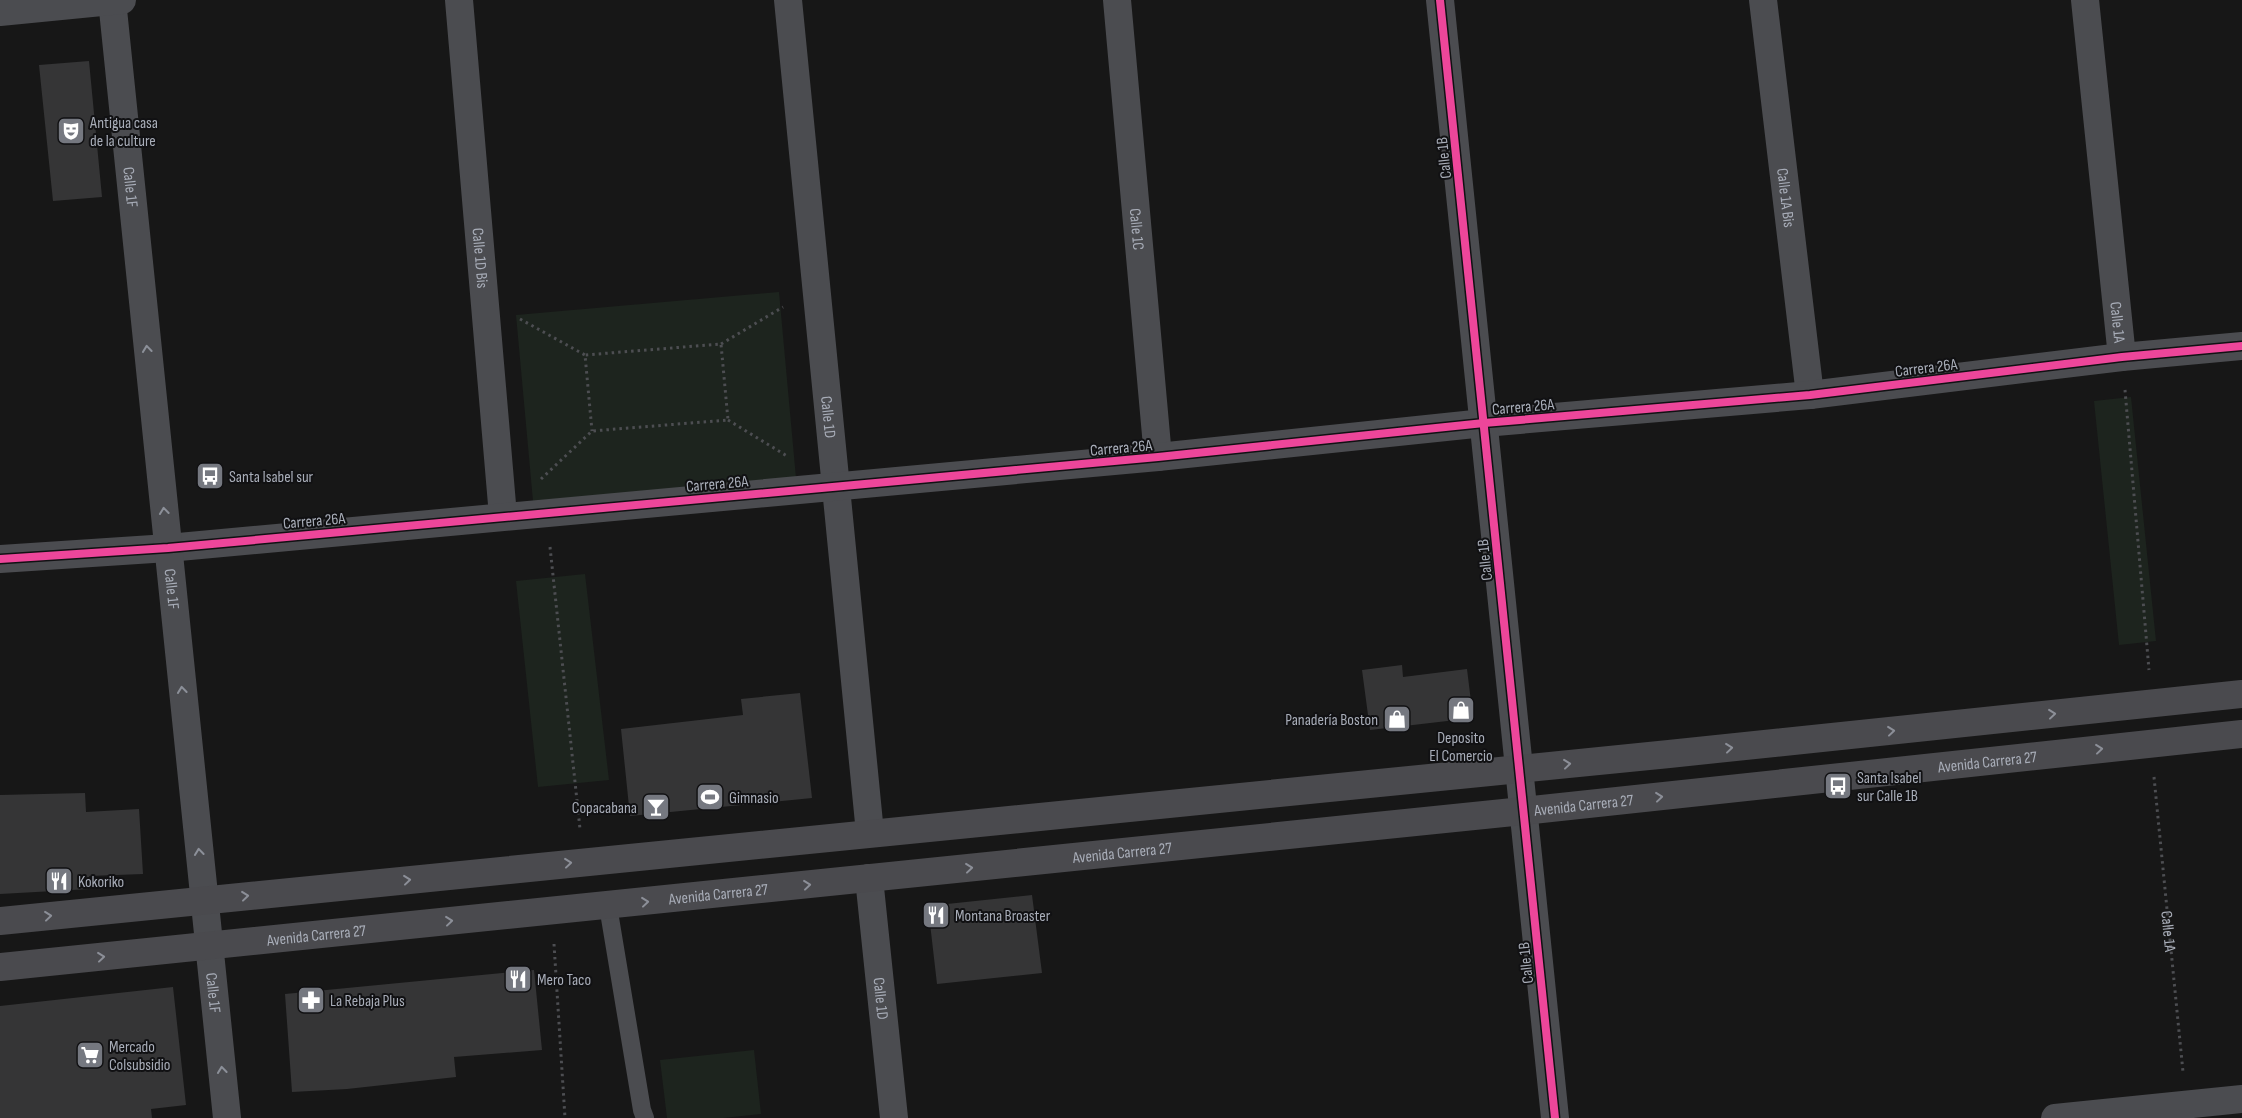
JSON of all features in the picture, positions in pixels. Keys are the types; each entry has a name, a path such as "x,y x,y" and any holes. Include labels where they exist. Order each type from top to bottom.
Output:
{"main road":[{"path":"0,921 1519,769 2242,694"},
{"name":"Avenida Carrera 27","path":"0,967 1523,811 2242,734"}],"street":[{"path":"0,12 115,0"},
{"name":"Calle 1F","path":"115,0 168,548 227,1118"},
{"name":"Calle 1D Bis","path":"460,0 503,516"},
{"name":"Calle 1D","path":"788,0 870,833"},
{"name":"Calle 1C","path":"1117,0 1158,457"},
{"name":"Calle 1B","path":"1440,0 1555,1118"},
{"name":"Calle 1A Bis","path":"1763,0 1810,395"},
{"name":"Calle 1A","path":"2085,0 2122,357"},
{"name":"Carrera 26A","path":"0,558 168,548 547,511 1158,457 1484,423 1810,395 2122,357 2242,346"},
{"name":"Calle 1D","path":"869,878 894,1118"},
{"path":"2055,1118 2186,1112 2242,1100"}],"lane":[{"path":"608,906 627,1029 645,1118"}],"path":[{"path":"484,300 585,355 721,344 816,287"},
{"path":"721,344 728,420"},
{"path":"585,355 592,431"},
{"path":"503,516 592,431 728,420 837,486"},
{"path":"547,511 584,862"},
{"path":"552,911 565,1118"}],"shaded area":[{"path":"779,292 796,478 533,501 516,315"},
{"path":"2131,397 2156,641 2119,645 2094,401"},
{"path":"585,574 609,780 538,787 516,581"},
{"path":"754,1050 761,1114 723,1118 667,1118 660,1060"}],"building":[{"name":"Antigua casa de la culture","path":"89,61 102,197 53,201 39,65"},
{"path":"1402,665 1403,677 1467,669 1473,718 1370,730 1362,670"},
{"path":"800,693 812,798 630,816 621,729 743,715 741,699"},
{"path":"85,793 86,812 139,809 143,874 89,876 90,889 0,894 0,795"},
{"path":"1032,895 1042,973 937,984 928,906"},
{"path":"534,970 542,1050 454,1057 456,1077 347,1089 292,1092 285,994"},
{"name":"Mercado Colsubsidio","path":"173,987 186,1105 151,1109 152,1118 0,1118 0,1006"}],"cycle path":[{"path":"1440,0 1555,1118"},
{"path":"0,559 168,548 1158,457 1484,423 1810,395 2122,357 2242,346"}],"place":[{"name":"Antigua casa de la culture","path":"71,131"},
{"name":"Santa Isabel sur","path":"210,476"},
{"name":"Deposito El Comercio","path":"1461,710"},
{"name":"Panadería Boston","path":"1397,719"},
{"name":"Santa Isabel sur Calle 1B","path":"1838,786"},
{"name":"Gimnasio","path":"710,797"},
{"name":"Copacabana","path":"656,807"},
{"name":"Kokoriko","path":"59,881"},
{"name":"Montana Broaster","path":"936,915"},
{"name":"Mero Taco","path":"518,979"},
{"name":"La Rebaja Plus","path":"311,1000"},
{"name":"Mercado Colsubsidio","path":"90,1055"}]}
